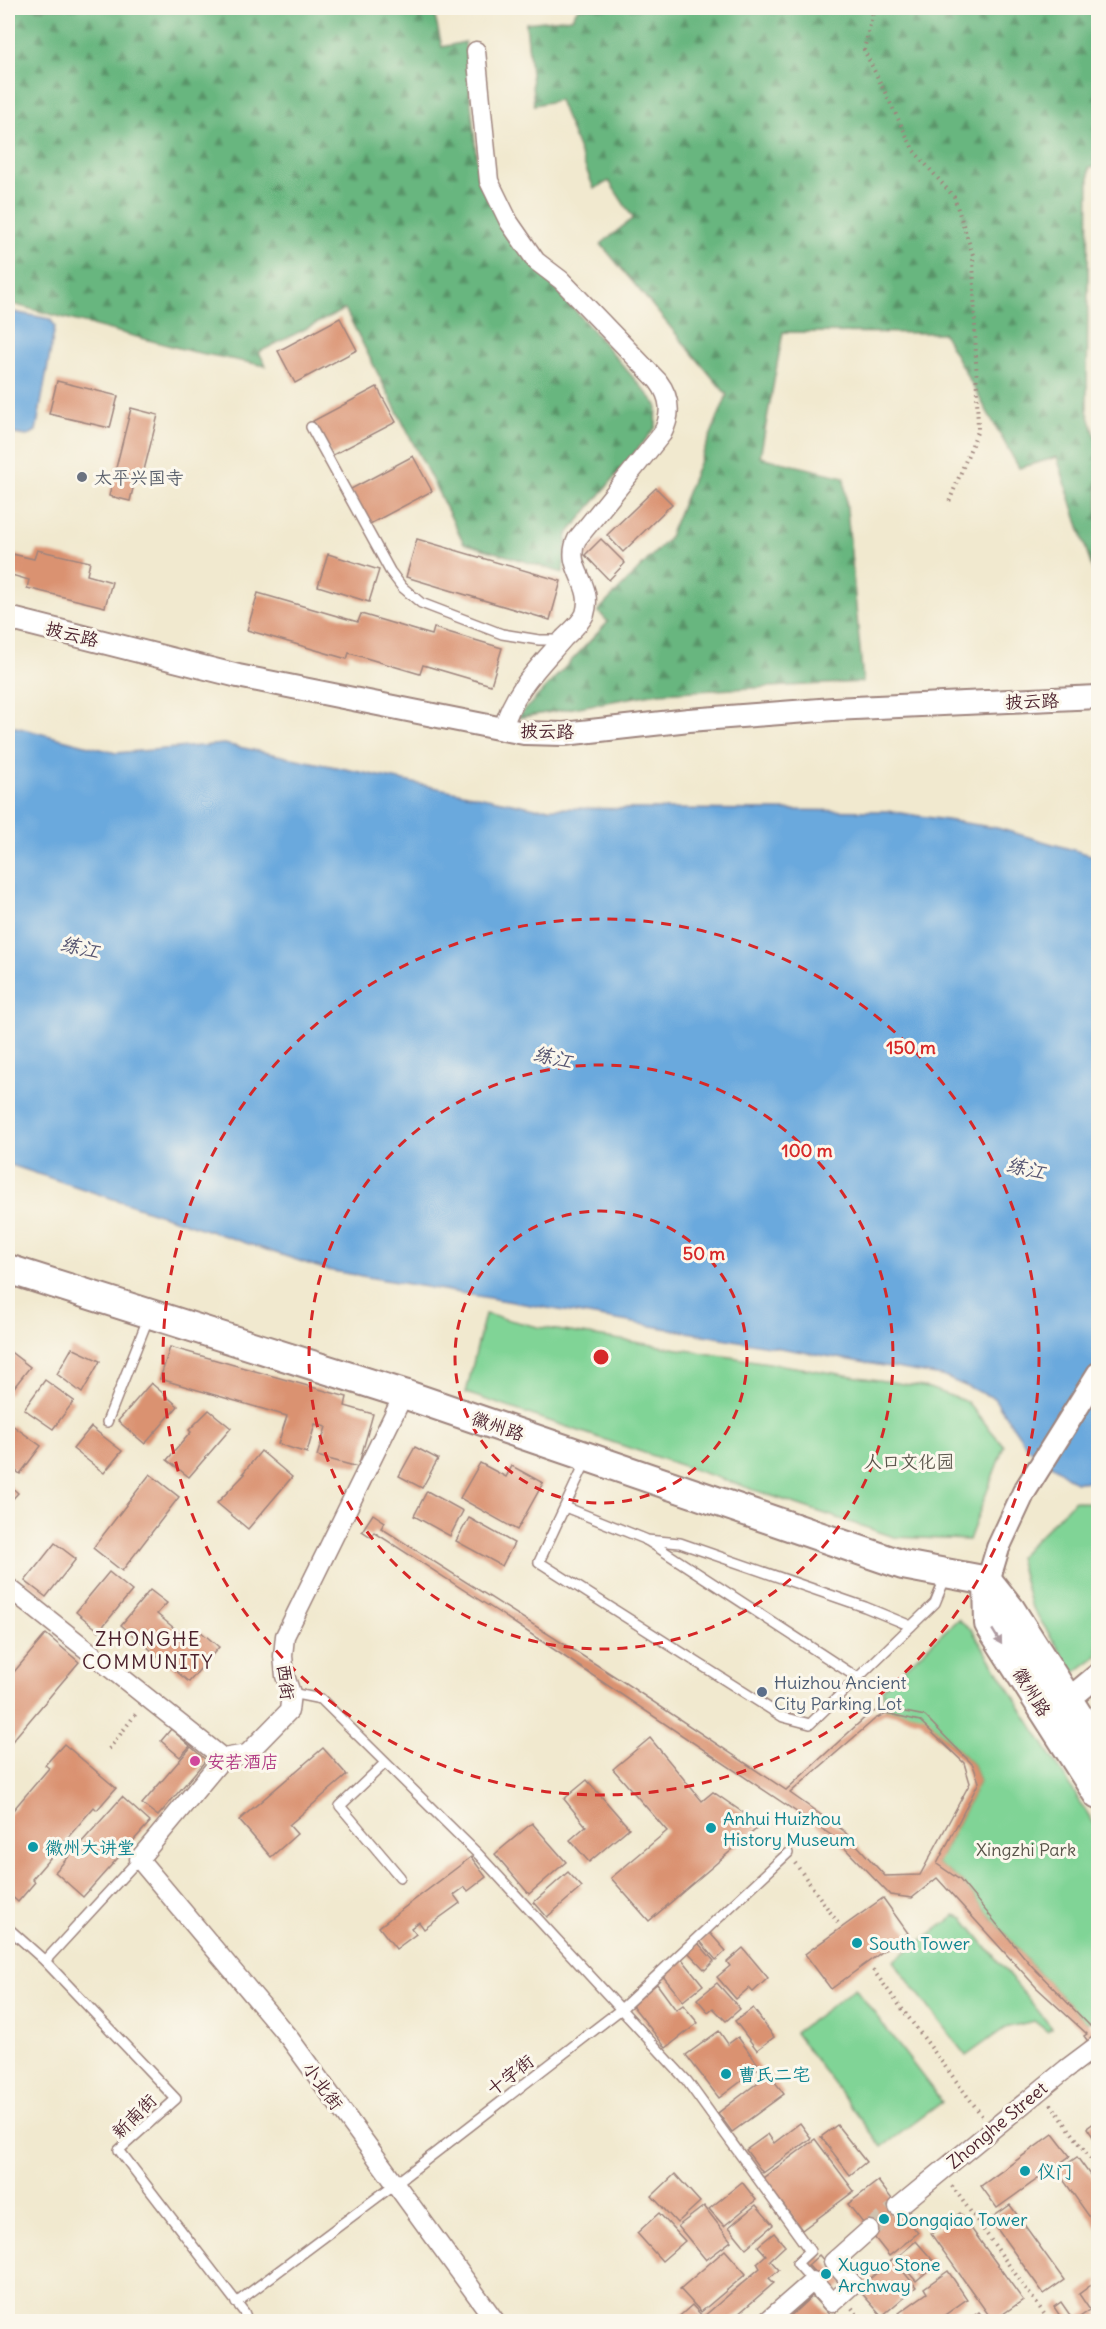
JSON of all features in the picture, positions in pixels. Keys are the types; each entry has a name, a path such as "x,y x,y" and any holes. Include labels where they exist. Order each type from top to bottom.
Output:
{"main road":[{"name":"徽州路","path":"8,1269 404,1394 903,1565 988,1581 1011,1610 1098,1747"},
{"name":"徽州路","path":"988,1581 989,1624 1098,1795"}],"street":[{"path":"476,51 489,182 509,222 536,261 561,280 658,381 664,389 670,407 662,434 574,546 573,561 584,583 587,601 584,617 521,687 512,702 503,729"},
{"name":"披云路","path":"8,618 238,676 524,733 564,734 689,720 822,710 1098,697"},
{"path":"988,1581 998,1548 1024,1492 1098,1374"},
{"name":"西街","path":"223,1758 247,1754 289,1711 291,1693 285,1676 283,1656 285,1636 404,1394"},
{"path":"8,1587 223,1758 139,1859"},
{"path":"1068,1700 1098,1675"},
{"name":"小北街","path":"139,1859 290,2039 496,2322"},
{"name":"Zhonghe Street","path":"898,2207 1098,2045"},
{"path":"766,2322 813,2281 832,2303 853,2284 833,2262 869,2230"}],"lane":[{"path":"311,427 390,571 411,596 421,603 502,634 539,640 562,640"},
{"path":"107,1422 150,1314"},
{"path":"588,1457 539,1562 783,1717 810,1724 936,1602 947,1573"},
{"path":"565,1507 645,1539 858,1678"},
{"path":"645,1539 680,1543 911,1626"},
{"path":"291,1693 321,1700 479,1855 687,2081 810,2251 796,2263 813,2281"},
{"path":"385,1763 340,1806 400,1877"},
{"name":"十字街","path":"236,2303 395,2184 620,2010 788,1853"},
{"path":"45,1961 139,1859"},
{"name":"新南街","path":"8,1928 45,1961 176,2099 119,2150 236,2303 248,2322"}],"path":[{"path":"874,8 864,50 914,151 954,197 973,255 978,430 949,501"},
{"path":"109,1749 148,1698"},
{"path":"788,1853 838,1923"},
{"path":"873,1970 992,2130"},
{"path":"1040,2090 1098,2169"},
{"path":"942,2171 1050,2322"}],"green space":[{"path":"8,8 433,8 442,47 465,42 479,184 542,272 657,405 656,427 567,535 563,573 464,543 345,309 259,352 266,366 190,351 8,303"},
{"path":"578,8 1098,8 1098,167 1089,168 1087,410 1098,444 1098,587 1057,457 1019,468 943,333 783,332 760,457 844,477 863,682 658,693 517,718 608,622 598,611 668,539 727,395 601,244 633,218 609,181 594,189 559,100 534,105 526,23 572,18"},
{"name":"人口文化园","path":"485,1314 538,1327 929,1388 967,1402 1004,1446 969,1540 894,1537 466,1393"},
{"path":"1075,1500 1098,1506 1098,1655 1074,1673 1030,1604 1018,1557"},
{"name":"Xingzhi Park","path":"958,1619 972,1630 1098,1830 1098,2015 1087,2023 1031,1965 960,1880 937,1864 979,1782 973,1765 925,1717 886,1708 882,1689"},
{"path":"955,1916 964,1919 1052,2028 1047,2031 1034,2021 1005,2028 966,2056 893,1961"},
{"path":"855,1988 942,2102 882,2147 795,2033"}],"water":[{"path":"8,311 50,319 55,326 36,431 27,436 8,433"},
{"name":"练江","path":"8,725 116,753 224,744 536,808 888,811 997,828 1098,857 1098,1481 1075,1482 1027,1447 994,1398 942,1376 327,1270 8,1164"}],"building":[{"path":"340,318 357,350 295,383 278,351"},
{"path":"57,381 118,396 110,428 49,414"},
{"path":"377,387 396,422 331,456 313,421"},
{"path":"131,408 158,415 141,482 135,480 130,501 109,496"},
{"path":"413,456 432,491 368,525 349,490"},
{"path":"656,488 672,504 623,552 607,535"},
{"path":"417,539 561,581 550,620 406,577"},
{"path":"601,539 625,563 609,580 585,555"},
{"path":"37,550 90,562 87,575 112,582 105,607 27,588 29,580 8,574 8,553 34,559"},
{"path":"328,554 379,570 369,602 318,586"},
{"path":"258,593 358,622 361,614 432,635 434,628 502,648 491,685 423,665 420,674 349,653 347,659 247,630"},
{"path":"170,1347 347,1397 345,1406 373,1414 358,1467 317,1456 326,1427 315,1424 307,1453 278,1444 287,1416 160,1379"},
{"path":"72,1348 100,1361 82,1393 57,1374"},
{"path":"8,1350 30,1367 8,1395"},
{"path":"45,1380 74,1401 53,1429 24,1409"},
{"path":"151,1383 178,1406 145,1444 118,1421"},
{"path":"209,1410 231,1428 189,1477 167,1460 191,1432 189,1430"},
{"path":"12,1425 41,1446 20,1474 8,1465 8,1431"},
{"path":"91,1427 122,1451 104,1473 73,1449"},
{"path":"415,1447 438,1459 422,1488 399,1476"},
{"path":"261,1451 292,1477 248,1529 217,1503 245,1474 243,1473"},
{"path":"480,1463 506,1477 512,1466 543,1483 517,1530 460,1498"},
{"path":"150,1474 179,1497 122,1571 93,1548"},
{"path":"8,1484 18,1493 8,1504"},
{"path":"427,1491 463,1511 450,1536 414,1516"},
{"path":"373,1514 385,1522 381,1528 622,1681 786,1790 870,1713 886,1708 925,1716 973,1765 979,1782 937,1864 960,1880 1031,1965 1093,2029 1098,2025 1098,2055 1084,2036 1087,2034 1037,1988 937,1878 912,1898 890,1895 834,1837 498,1612 374,1532 371,1537 362,1531","holes":["886,1713 920,1721 964,1763 970,1783 920,1875 885,1876 844,1831 790,1793 875,1719"]},
{"path":"469,1518 514,1543 502,1566 456,1541"},
{"path":"55,1543 76,1559 46,1597 25,1581"},
{"path":"109,1572 132,1591 99,1631 76,1612"},
{"path":"150,1590 167,1603 157,1614 191,1642 200,1631 219,1647 189,1682 121,1625"},
{"path":"46,1634 79,1662 8,1746 8,1679"},
{"path":"171,1729 190,1746 180,1757 161,1741"},
{"name":"Anhui Huizhou History Museum","path":"650,1738 702,1801 713,1792 761,1825 649,1921 611,1878 667,1831 613,1769"},
{"name":"徽州大讲堂","path":"64,1744 116,1788 97,1810 94,1807 32,1879 35,1882 18,1902 8,1893 8,1816 49,1768 45,1765"},
{"path":"191,1747 206,1760 158,1816 142,1804"},
{"path":"323,1748 347,1775 289,1825 297,1834 271,1857 239,1820"},
{"path":"587,1780 629,1828 589,1862 570,1840 586,1826 564,1799"},
{"path":"122,1797 150,1822 83,1897 55,1872"},
{"path":"532,1823 566,1862 529,1894 495,1854"},
{"path":"471,1857 486,1877 468,1891 465,1887 454,1895 460,1903 424,1929 419,1922 411,1928 416,1934 396,1949 379,1927"},
{"path":"568,1872 582,1887 547,1917 534,1902"},
{"name":"South Tower","path":"883,1898 908,1933 831,1989 805,1954"},
{"path":"710,1933 726,1951 716,1960 700,1941"},
{"path":"698,1943 714,1961 705,1970 688,1952"},
{"path":"743,1948 768,1978 753,1992 749,1988 736,1999 717,1977 730,1966 727,1962"},
{"path":"682,1959 703,1985 683,2001 662,1975"},
{"path":"717,1983 740,2009 726,2021 713,2008 708,2012 697,1999"},
{"path":"657,1984 676,2010 683,2005 698,2023 666,2048 631,2004"},
{"path":"753,2008 774,2037 757,2050 735,2021"},
{"path":"719,2031 728,2044 738,2037 760,2067 719,2098 686,2055"},
{"path":"769,2074 784,2094 732,2132 718,2113"},
{"path":"1098,2120 1098,2144 1087,2128"},
{"path":"800,2123 811,2138 763,2173 746,2150 768,2134 774,2143"},
{"path":"837,2125 866,2162 850,2175 821,2137"},
{"name":"仪门","path":"1053,2134 1070,2156 997,2208 981,2186"},
{"path":"815,2139 854,2191 802,2230 763,2178"},
{"path":"1077,2157 1098,2186 1098,2229 1057,2171"},
{"path":"675,2174 700,2202 677,2223 652,2196"},
{"name":"Dongqiao Tower","path":"878,2181 918,2233 889,2256 848,2204"},
{"path":"742,2182 756,2200 724,2226 709,2209"},
{"path":"756,2205 773,2225 746,2248 729,2227"},
{"path":"1010,2205 1064,2280 1044,2294 990,2219"},
{"path":"704,2206 731,2241 706,2260 678,2226"},
{"path":"659,2213 685,2241 662,2261 637,2233"},
{"path":"960,2213 1023,2300 993,2321 931,2234"},
{"path":"774,2233 785,2246 770,2260 779,2270 769,2278 774,2283 729,2322 673,2322 692,2305 703,2317 760,2268 757,2263 766,2255 758,2246"},
{"path":"916,2241 936,2264 916,2281 896,2258"},
{"path":"725,2250 746,2274 701,2312 680,2289"},
{"name":"Xuguo Stone Archway","path":"819,2255 844,2283 833,2293 808,2265"},
{"path":"893,2259 916,2287 882,2316 858,2289"},
{"path":"948,2271 967,2299 935,2322 905,2322 899,2313 927,2293 924,2288"},
{"path":"1098,2280 1098,2322 1064,2322 1054,2307 1061,2302 1074,2321 1090,2310 1079,2294"},
{"path":"812,2296 833,2319 831,2322 784,2322"},
{"path":"979,2312 986,2322 965,2322"}],"tunnel":[{"path":"869,2230 898,2207"}],"place":[{"name":"太平兴国寺","path":"82,477"},
{"name":"Huizhou Ancient City Parking Lot","path":"762,1692"},
{"name":"安若酒店","path":"195,1761"},
{"name":"Anhui Huizhou History Museum","path":"711,1828"},
{"name":"徽州大讲堂","path":"33,1847"},
{"name":"South Tower","path":"857,1943"},
{"name":"曹氏二宅","path":"726,2074"},
{"name":"仪门","path":"1025,2171"},
{"name":"Dongqiao Tower","path":"884,2219"},
{"name":"Xuguo Stone Archway","path":"826,2274"}],"district":[{"name":"ZHONGHE COMMUNITY","path":"148,1650"}]}
